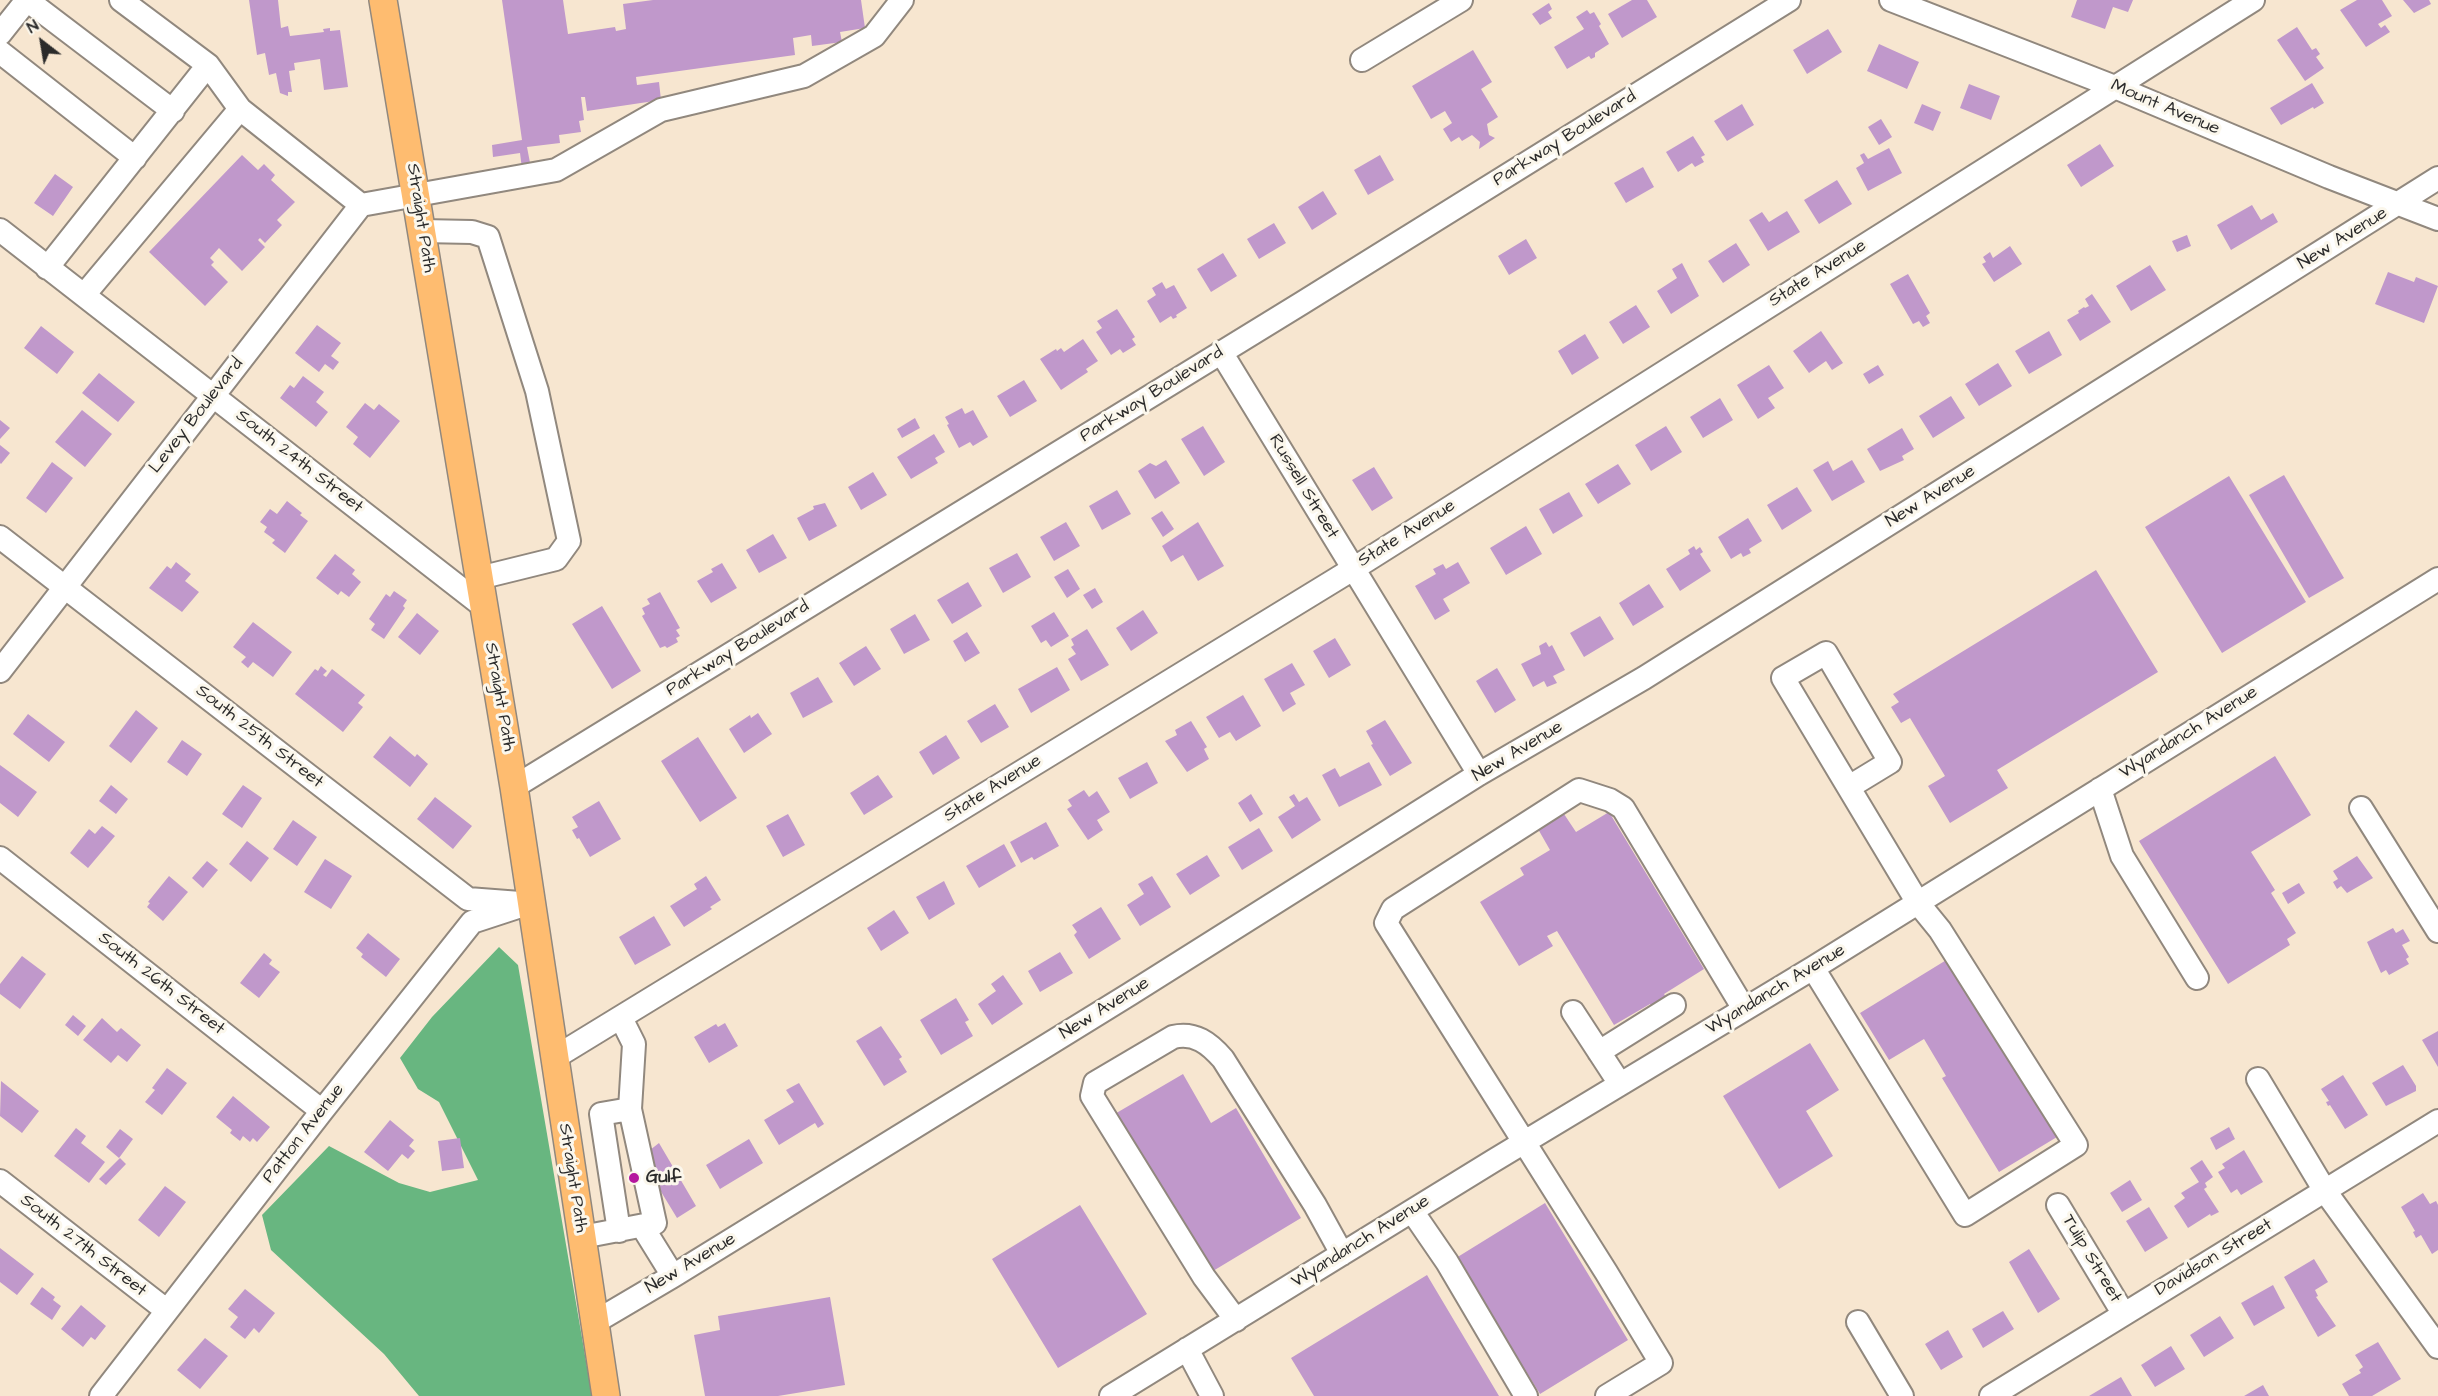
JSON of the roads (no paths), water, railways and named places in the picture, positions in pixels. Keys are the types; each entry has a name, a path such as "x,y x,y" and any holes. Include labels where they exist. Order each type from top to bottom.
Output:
{"main road":[{"name":"Straight Path","path":"383,0 514,787 606,1396"}],"street":[{"path":"0,34 27,0 173,111"},
{"path":"121,0 208,65 240,110 361,205 556,170 661,110 804,76 874,36 902,0"},
{"path":"1362,60 1461,0"},
{"name":"Parkway Boulevard","path":"514,787 1789,0"},
{"name":"Mount Avenue","path":"1891,0 2115,87 2329,177 2438,219"},
{"name":"State Avenue","path":"554,1058 1353,569 2253,0"},
{"path":"0,52 135,158"},
{"path":"48,268 208,65"},
{"path":"84,295 240,110"},
{"name":"New Avenue","path":"595,1322 673,1276 1479,774 1644,678 2438,178"},
{"name":"Levey Boulevard","path":"0,671 361,205"},
{"name":"South 24th Street","path":"0,230 483,606"},
{"path":"422,231 472,232 488,237 537,391 569,541 555,559 479,579"},
{"name":"Russell Street","path":"1221,352 1479,774"},
{"name":"South 25th Street","path":"0,537 468,899 530,903"},
{"name":"Wyandanch Avenue","path":"1111,1396 1412,1210 1813,968 2100,789 2434,589"},
{"path":"1813,968 1965,1215 2076,1146 1940,930 1918,903 1783,678 1826,653 1890,762 1849,787"},
{"path":"2100,789 2122,856 2198,978"},
{"path":"1607,1396 1661,1363 1600,1262 1386,923 1393,909 1579,790 1610,800 1623,808 1744,1009"},
{"path":"2361,808 2438,931"},
{"name":"South 26th Street","path":"0,858 322,1111"},
{"name":"Patton Avenue","path":"101,1396 166,1310 472,922 530,903"},
{"path":"1599,1052 1674,1005"},
{"path":"1573,1012 1620,1084"},
{"path":"582,1237 655,1224 630,1109 634,1044 621,1018"},
{"path":"1236,1320 1203,1277 1092,1095 1095,1083 1173,1037 1186,1034 1212,1046 1223,1059 1303,1185 1342,1254"},
{"path":"2258,1079 2325,1191 2438,1347"},
{"path":"563,1120 630,1109"},
{"path":"601,1114 619,1231"},
{"name":"Davidson Street","path":"1991,1396 2438,1120"},
{"path":"612,1178 644,1172"},
{"name":"South 27th Street","path":"0,1181 166,1310"},
{"name":"Tulip Street","path":"2058,1205 2123,1313"},
{"path":"1412,1210 1447,1262 1526,1396"},
{"path":"642,1226 673,1276"},
{"path":"1858,1322 1902,1396"},
{"path":"1186,1350 1212,1396"}],"place":[{"name":"Gulf","path":"634,1178"}]}
